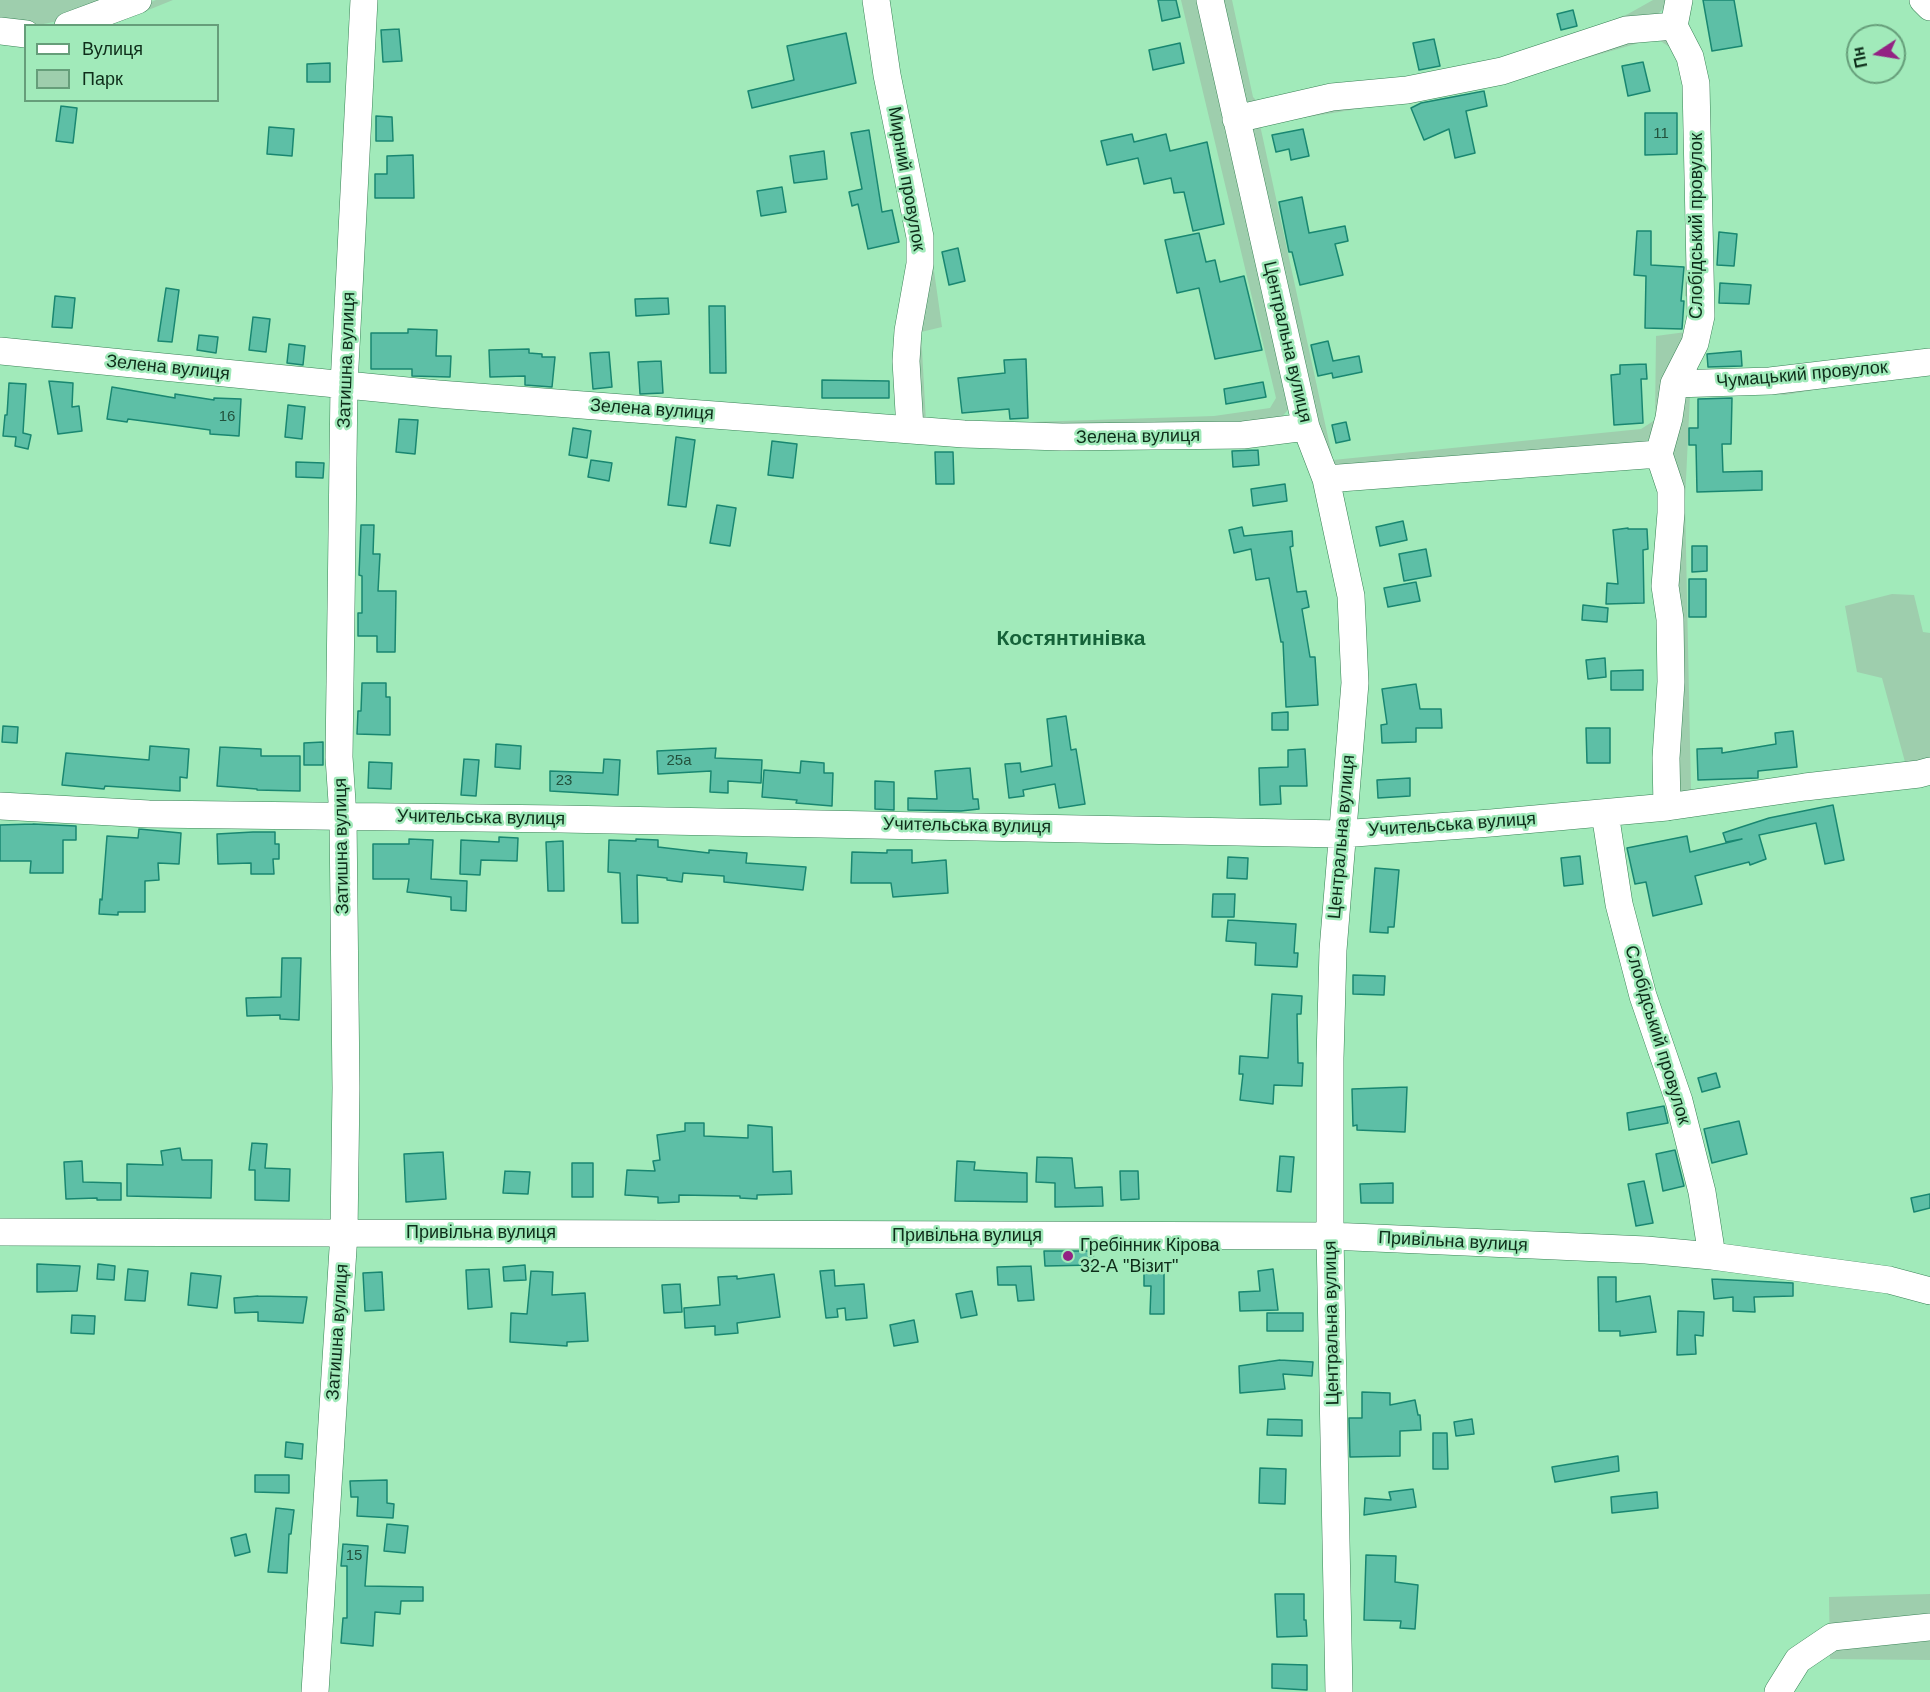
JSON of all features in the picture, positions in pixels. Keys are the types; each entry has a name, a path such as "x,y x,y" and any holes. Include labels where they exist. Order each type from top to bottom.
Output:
{"street":[{"path":"73,24 138,0"},
{"name":"Затишна вулиця","path":"315,1692 344,1233 346,1088 343,817 339,757 344,385 364,0"},
{"name":"Мирний провулок","path":"876,0 886,75 920,237 920,264 908,331 906,361 910,429"},
{"name":"Центральна вулиця","path":"1210,0 1306,427 1326,479 1351,596 1355,683 1333,950 1330,1236 1339,1692"},
{"path":"1923,0 1930,7"},
{"path":"1236,119 1332,97 1407,90 1502,71 1676,13"},
{"name":"Слобідський провулок","path":"1659,454 1669,418 1674,384 1695,343 1701,316 1696,84 1676,13"},
{"path":"0,31 24,34"},
{"name":"Зелена вулиця","path":"0,351 438,394 964,434 1062,437 1243,435 1306,427"},
{"name":"Чумацький провулок","path":"1674,384 1770,381 1930,362"},
{"path":"1326,479 1659,454 1671,490 1665,586 1670,619 1671,671 1666,758 1667,807"},
{"name":"Учительська вулиця","path":"0,806 149,814 1341,834 1667,807 1930,771"},
{"name":"Слобідський провулок","path":"1605,813 1619,904 1643,996 1679,1101 1702,1192 1712,1256"},
{"name":"Привільна вулиця","path":"0,1232 1330,1236 1646,1250 1712,1256 1889,1280 1930,1291"},
{"path":"1779,1692 1798,1660 1832,1637 1930,1627"}],"green space":[{"path":"0,0 121,0 64,20 43,24 24,26 0,22"},
{"path":"156,0 173,0 113,24 97,24"},
{"path":"1181,0 1202,0 1288,410 1278,421 1261,426 923,425 912,352 931,250 942,327 921,332 926,422 971,424 1214,416 1270,408 1276,398"},
{"path":"1216,0 1232,0 1253,97 1256,100 1463,68 1518,57 1628,14 1653,0 1672,0 1654,18 1525,60 1249,110"},
{"path":"1651,30 1665,34 1679,45 1687,55 1694,87 1696,323 1691,343 1666,390 1658,426 1652,437 1632,450 1608,454 1426,467 1335,472 1330,470 1326,466 1305,386 1244,121 1247,118 1337,99 1415,91 1512,71 1637,31","holes":["1656,38 1674,50 1686,64 1688,91 1685,296 1690,298 1686,332 1656,336 1655,420 1641,429 1333,460 1260,125 1448,94"]},
{"path":"1930,370 1785,395 1725,391 1690,395 1685,501 1691,791 1678,792 1671,473 1679,393"},
{"path":"1892,594 1914,595 1923,632 1930,633 1930,769 1695,790 1905,762 1882,678 1857,672 1845,606"},
{"path":"1930,1594 1930,1660 1830,1659 1829,1597"}],"building":[{"path":"1158,0 1176,0 1180,17 1162,21"},
{"path":"1703,0 1734,0 1742,46 1712,51"},
{"path":"1573,10 1577,26 1561,30 1557,14"},
{"path":"399,29 402,61 383,62 381,30"},
{"path":"846,33 856,83 752,108 748,91 794,80 787,46"},
{"path":"1434,39 1440,66 1419,70 1413,43"},
{"path":"1180,43 1184,63 1153,70 1149,50"},
{"path":"1643,62 1650,91 1628,96 1622,66"},
{"path":"330,63 330,82 307,82 307,64"},
{"path":"1484,91 1487,106 1466,111 1475,153 1455,158 1449,129 1424,140 1411,108 1421,103"},
{"path":"61,106 77,108 73,143 56,141"},
{"path":"1645,113 1677,113 1677,154 1645,155"},
{"path":"376,116 392,117 393,141 376,141"},
{"path":"269,127 294,129 292,156 267,154"},
{"path":"1303,129 1309,156 1291,160 1289,149 1276,152 1272,135"},
{"path":"869,130 882,212 892,210 899,242 868,249 858,204 852,206 849,192 862,189 851,133"},
{"path":"1132,134 1134,142 1166,134 1170,151 1207,142 1224,224 1193,231 1184,192 1174,193 1171,178 1144,184 1138,158 1107,165 1101,141"},
{"path":"824,151 827,179 794,183 790,156"},
{"path":"413,155 414,198 375,198 375,174 387,174 387,156"},
{"path":"782,187 786,212 761,216 757,191"},
{"path":"1302,197 1309,233 1345,226 1348,241 1335,244 1343,275 1300,285 1292,252 1289,252 1279,202"},
{"path":"1637,231 1651,231 1651,265 1684,267 1681,301 1684,301 1682,329 1645,328 1646,276 1634,275"},
{"path":"1719,232 1737,234 1734,266 1717,265"},
{"path":"1199,233 1206,262 1215,260 1220,282 1244,276 1262,350 1215,359 1199,288 1177,293 1165,240"},
{"path":"958,248 965,281 949,285 942,252"},
{"path":"1720,283 1751,285 1749,304 1719,303"},
{"path":"166,288 179,290 172,342 158,341"},
{"path":"55,296 75,298 72,328 52,327"},
{"path":"668,298 669,314 636,316 635,299"},
{"path":"709,306 725,306 726,373 710,373"},
{"path":"253,317 270,319 266,352 249,350"},
{"path":"408,329 437,330 436,356 451,356 450,377 412,376 412,369 371,369 371,333 408,333"},
{"path":"199,335 218,337 216,353 197,350"},
{"path":"1328,341 1333,361 1359,356 1362,372 1333,378 1332,373 1318,376 1311,345"},
{"path":"289,344 305,346 303,365 287,363"},
{"path":"529,349 529,353 542,354 542,357 555,357 552,387 525,385 525,376 490,377 489,350"},
{"path":"1741,351 1742,366 1708,367 1707,354"},
{"path":"609,352 612,387 593,389 590,353"},
{"path":"1026,359 1028,418 1010,419 1009,409 962,413 958,378 1005,373 1004,360"},
{"path":"661,361 663,393 640,394 638,362"},
{"path":"1646,364 1647,379 1641,379 1643,423 1614,425 1611,375 1620,374 1620,365"},
{"path":"822,380 889,381 889,398 822,398"},
{"path":"49,381 73,383 72,407 79,406 82,431 58,434"},
{"path":"1263,382 1266,397 1226,404 1224,389"},
{"path":"9,383 26,384 23,433 31,435 28,449 15,446 16,437 3,436"},
{"path":"112,387 175,398 175,394 214,400 214,398 241,399 239,436 210,434 210,430 128,419 127,422 107,419"},
{"path":"1732,398 1731,444 1722,444 1723,472 1762,471 1762,490 1697,492 1696,445 1689,445 1689,428 1698,428 1698,399"},
{"path":"288,405 305,407 302,439 285,437"},
{"path":"399,419 418,420 415,454 396,452"},
{"path":"1346,422 1350,440 1336,443 1332,425"},
{"path":"573,428 591,431 587,458 569,455"},
{"path":"676,437 695,440 686,507 668,505"},
{"path":"772,441 797,444 793,478 768,475"},
{"path":"1258,450 1259,465 1233,467 1232,451"},
{"path":"935,452 953,452 954,484 936,484"},
{"path":"591,460 612,463 609,481 588,477"},
{"path":"296,462 324,463 323,478 296,477"},
{"path":"1285,484 1287,501 1253,506 1251,489"},
{"path":"717,505 736,508 730,546 710,543"},
{"path":"1403,521 1407,540 1380,546 1376,527"},
{"path":"361,525 374,525 373,554 380,554 378,591 396,591 395,652 377,652 377,636 358,636 358,613 362,613 362,576 359,575"},
{"path":"1242,527 1244,536 1292,531 1293,546 1290,547 1297,592 1306,591 1309,607 1302,609 1310,657 1315,657 1318,705 1286,707 1283,642 1281,642 1269,578 1256,580 1251,549 1234,553 1229,530"},
{"path":"1647,529 1648,549 1643,550 1644,603 1606,604 1607,583 1618,584 1613,530"},
{"path":"1692,546 1707,546 1707,571 1692,572"},
{"path":"1426,549 1431,576 1404,581 1399,554"},
{"path":"1689,579 1706,579 1706,617 1689,617"},
{"path":"1416,582 1420,601 1388,607 1384,588"},
{"path":"1583,605 1608,608 1607,622 1582,620"},
{"path":"1605,658 1606,677 1588,679 1586,660"},
{"path":"1643,670 1643,690 1611,690 1611,671"},
{"path":"362,683 386,683 386,697 390,697 390,735 357,734"},
{"path":"1416,684 1420,709 1441,709 1442,728 1416,728 1416,742 1382,743 1381,725 1387,724 1382,689"},
{"path":"1288,712 1288,730 1272,730 1272,713"},
{"path":"1066,716 1071,750 1076,749 1085,804 1059,808 1055,784 1023,790 1024,796 1009,798 1005,764 1020,763 1021,772 1052,766 1047,719"},
{"path":"3,726 18,727 17,743 2,742"},
{"path":"1586,728 1610,728 1610,763 1587,763"},
{"path":"1793,731 1797,767 1758,771 1758,778 1698,780 1697,749 1722,748 1722,753 1776,744 1775,733"},
{"path":"323,742 323,765 304,765 304,743"},
{"path":"496,744 521,746 520,769 495,767"},
{"path":"150,746 189,749 187,778 180,777 180,791 105,786 104,789 62,785 66,753 149,760"},
{"path":"220,747 261,749 261,756 300,756 300,791 217,786"},
{"path":"716,748 715,758 762,760 761,783 728,781 728,793 710,792 711,771 658,774 657,751"},
{"path":"1305,749 1307,786 1280,786 1281,804 1260,805 1259,768 1288,767 1288,750"},
{"path":"464,759 479,760 476,796 461,795"},
{"path":"604,759 620,760 618,795 550,791 550,771 603,773"},
{"path":"801,761 824,763 824,773 833,773 832,806 762,797 764,770 800,773"},
{"path":"369,762 392,763 391,789 368,788"},
{"path":"970,768 973,799 978,799 979,809 908,810 908,798 937,799 935,771"},
{"path":"1410,778 1410,796 1378,798 1377,780"},
{"path":"875,781 894,782 894,810 875,809"},
{"path":"1833,805 1844,860 1825,864 1816,823 1759,835 1766,859 1750,865 1749,862 1695,876 1702,904 1653,916 1646,882 1635,884 1627,848 1687,836 1690,852 1742,839 1726,842 1723,833 1769,818"},
{"path":"0,825 76,826 76,840 63,840 63,873 30,873 31,861 0,861"},
{"path":"139,829 181,833 179,864 158,863 159,880 145,881 145,912 118,912 118,915 99,914 107,836 138,838"},
{"path":"275,832 275,844 279,844 279,859 273,859 274,874 251,874 251,863 218,864 217,834"},
{"path":"499,837 518,838 517,861 481,860 480,875 460,874 461,840 499,842"},
{"path":"409,839 433,840 431,879 467,881 466,911 451,910 451,897 407,892 409,879 373,879 373,844 409,844"},
{"path":"636,839 658,840 658,847 709,853 709,850 747,853 746,863 806,867 803,890 724,882 724,876 683,873 682,882 637,875 638,923 622,923 620,873 608,872 609,840 636,841"},
{"path":"563,841 564,891 548,891 546,842"},
{"path":"887,850 912,850 912,863 946,860 948,893 893,897 891,883 851,883 852,852 887,853"},
{"path":"1580,856 1583,884 1564,886 1561,858"},
{"path":"1228,857 1248,858 1247,879 1227,878"},
{"path":"1375,868 1399,870 1394,927 1388,927 1388,933 1370,932"},
{"path":"1213,894 1235,894 1234,917 1212,917"},
{"path":"1228,920 1296,924 1294,953 1298,953 1297,967 1255,965 1256,943 1226,941"},
{"path":"282,958 301,958 299,1020 280,1019 280,1015 247,1016 246,998 281,997"},
{"path":"1353,975 1385,976 1384,995 1353,994"},
{"path":"1272,994 1302,996 1301,1014 1297,1014 1298,1063 1303,1063 1302,1086 1274,1085 1273,1104 1240,1100 1243,1074 1239,1074 1240,1056 1268,1058"},
{"path":"1716,1073 1720,1087 1702,1092 1698,1078"},
{"path":"1407,1087 1405,1132 1357,1130 1357,1125 1353,1126 1352,1089"},
{"path":"1664,1106 1668,1123 1629,1130 1627,1113"},
{"path":"1739,1121 1747,1154 1712,1163 1704,1129"},
{"path":"685,1123 704,1123 704,1136 748,1138 748,1125 772,1127 773,1172 791,1171 792,1194 757,1195 757,1199 740,1198 740,1196 679,1195 679,1202 658,1203 658,1197 625,1195 627,1170 655,1171 653,1161 660,1160 657,1135 685,1131"},
{"path":"252,1143 267,1144 265,1168 290,1169 289,1201 255,1200 255,1170 249,1170"},
{"path":"180,1148 182,1160 212,1160 211,1198 127,1196 127,1164 163,1165 161,1151"},
{"path":"1675,1150 1684,1186 1663,1191 1656,1154"},
{"path":"443,1152 446,1199 406,1202 404,1154"},
{"path":"1280,1156 1294,1157 1291,1192 1277,1191"},
{"path":"1037,1157 1072,1158 1075,1188 1102,1187 1103,1206 1055,1207 1055,1183 1036,1182"},
{"path":"82,1161 83,1182 121,1183 121,1200 66,1199 64,1162"},
{"path":"957,1161 975,1162 974,1170 1027,1173 1027,1202 955,1201"},
{"path":"572,1163 593,1163 593,1197 572,1197"},
{"path":"505,1171 530,1172 528,1194 503,1193"},
{"path":"1120,1171 1138,1171 1139,1199 1121,1200"},
{"path":"1644,1181 1653,1223 1636,1226 1628,1184"},
{"path":"1393,1183 1393,1203 1361,1203 1360,1184"},
{"path":"1930,1194 1930,1208 1914,1212 1911,1198"},
{"path":"1044,1251 1093,1251 1094,1265 1045,1266"},
{"path":"1151,1263 1164,1263 1164,1314 1150,1314 1151,1286 1144,1286 1144,1266 1151,1266"},
{"path":"37,1264 80,1266 77,1291 37,1292"},
{"path":"98,1264 115,1266 114,1280 97,1279"},
{"path":"525,1265 526,1280 504,1281 503,1267"},
{"path":"1031,1266 1034,1300 1018,1301 1016,1285 998,1285 997,1267"},
{"path":"128,1269 148,1271 145,1301 125,1300"},
{"path":"489,1269 492,1307 468,1309 466,1270"},
{"path":"1273,1269 1278,1310 1240,1311 1239,1292 1260,1291 1258,1271"},
{"path":"834,1270 835,1286 864,1284 867,1318 846,1320 845,1308 837,1309 838,1317 826,1318 820,1271"},
{"path":"531,1271 553,1272 552,1295 585,1293 588,1341 567,1342 567,1346 510,1342 511,1313 527,1314"},
{"path":"382,1272 384,1310 365,1311 363,1273"},
{"path":"191,1273 221,1276 217,1308 188,1305"},
{"path":"774,1274 780,1317 737,1323 738,1333 715,1335 715,1326 685,1328 684,1308 720,1305 718,1277 737,1276 737,1279"},
{"path":"1598,1277 1616,1277 1616,1302 1650,1296 1656,1332 1620,1336 1620,1331 1599,1331"},
{"path":"1712,1279 1793,1283 1793,1296 1754,1297 1755,1312 1733,1311 1733,1297 1714,1299"},
{"path":"680,1284 682,1312 664,1313 662,1285"},
{"path":"972,1291 977,1315 961,1318 956,1294"},
{"path":"307,1297 303,1323 258,1321 258,1312 235,1313 234,1298"},
{"path":"1678,1311 1704,1312 1703,1336 1695,1335 1696,1354 1677,1355"},
{"path":"1267,1313 1303,1313 1303,1331 1267,1331"},
{"path":"72,1315 95,1316 94,1334 71,1333"},
{"path":"914,1320 918,1342 894,1346 890,1325"},
{"path":"1280,1360 1313,1362 1312,1376 1283,1374 1285,1389 1240,1393 1239,1366"},
{"path":"1362,1392 1390,1393 1390,1405 1415,1400 1418,1415 1420,1415 1421,1430 1400,1431 1400,1456 1350,1457 1349,1418 1362,1418"},
{"path":"1268,1419 1302,1420 1302,1436 1267,1435"},
{"path":"1472,1419 1474,1434 1456,1436 1454,1422"},
{"path":"1433,1433 1447,1433 1448,1469 1433,1469"},
{"path":"286,1442 303,1444 302,1459 285,1457"},
{"path":"1618,1456 1619,1471 1555,1482 1552,1467"},
{"path":"1260,1468 1286,1469 1285,1504 1259,1503"},
{"path":"255,1475 289,1475 289,1493 255,1492"},
{"path":"387,1480 387,1503 394,1504 393,1518 357,1516 358,1497 351,1497 350,1481"},
{"path":"1413,1489 1416,1507 1364,1515 1365,1498 1391,1500 1389,1492"},
{"path":"1657,1492 1658,1508 1612,1513 1611,1497"},
{"path":"276,1508 294,1510 291,1534 289,1534 287,1573 268,1572"},
{"path":"387,1524 408,1526 405,1553 384,1551"},
{"path":"246,1534 250,1552 235,1556 231,1538"},
{"path":"343,1544 368,1546 365,1586 423,1587 423,1601 401,1601 400,1614 375,1612 373,1646 341,1643 343,1618 347,1618 347,1566 341,1566"},
{"path":"1366,1555 1396,1556 1395,1582 1418,1585 1415,1629 1400,1628 1401,1621 1364,1620"},
{"path":"1275,1594 1304,1594 1304,1620 1306,1620 1307,1636 1277,1637"},
{"path":"1272,1664 1307,1665 1307,1690 1272,1688"}],"place":[{"name":"Гребінник Кірова 32-А \"Візит\"","path":"1068,1256"}],"district":[{"name":"Костянтинівка","path":"1071,639"}]}
